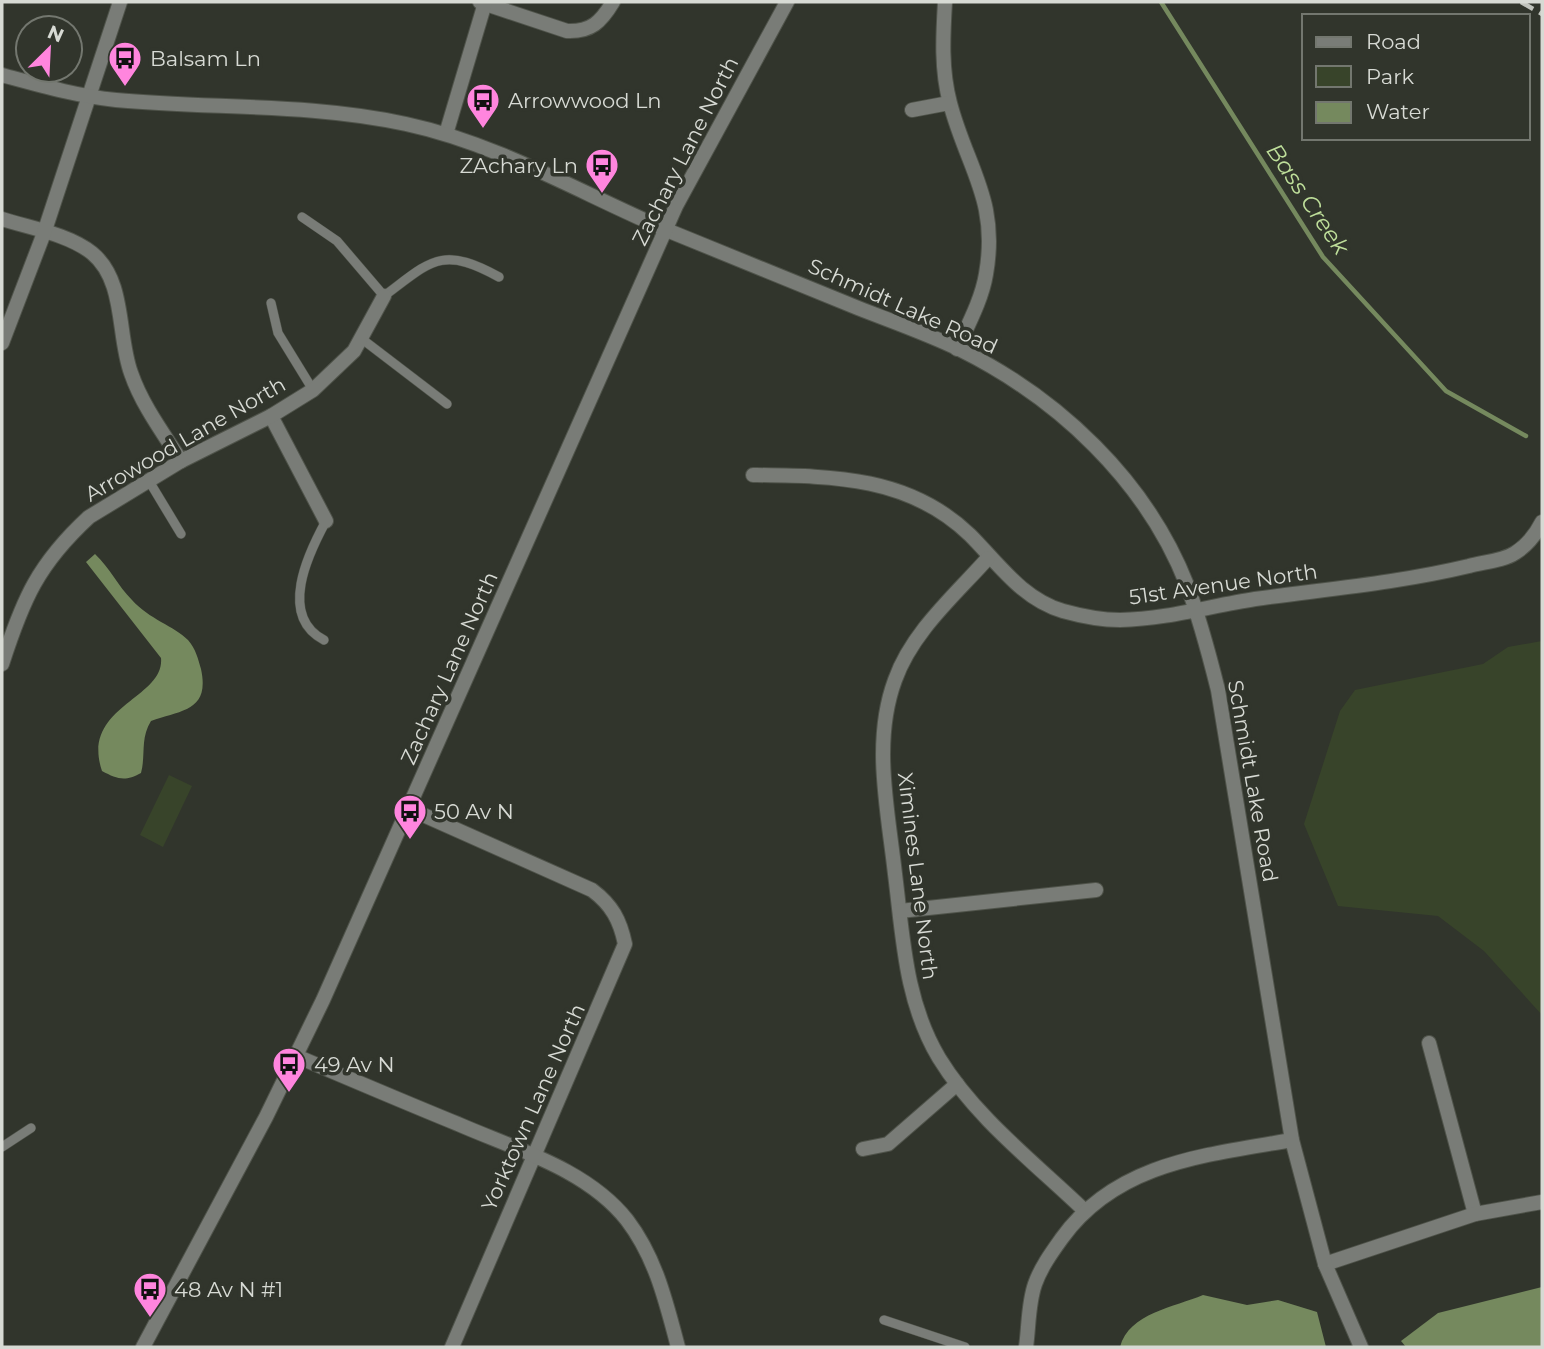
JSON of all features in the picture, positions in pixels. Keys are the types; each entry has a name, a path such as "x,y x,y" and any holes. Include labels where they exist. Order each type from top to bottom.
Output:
{"street":[{"path":"2,343 44,233 120,2"},
{"path":"446,134 483,2 567,31 581,31 594,27 613,2"},
{"name":"Zachary Lane North","path":"149,1346 296,1056 410,809 666,229 787,2"},
{"path":"945,2 943,64 949,103 986,203 989,239 986,275 957,349"},
{"name":"Schmidt Lake Road","path":"2,75 89,96 347,114 446,134 532,168 666,229 957,349 1032,393 1096,447 1132,489 1162,535 1186,583 1196,612 1217,690 1292,1140 1325,1264 1361,1347"},
{"path":"912,110 949,103"},
{"path":"2,219 81,246 104,266 116,296 122,344 131,374 144,402 181,461"},
{"name":"Arrowood Lane North","path":"2,664 34,578 56,548 89,517 181,461 271,416 313,390 354,351 384,296"},
{"path":"271,416 326,521"},
{"name":"51st Avenue North","path":"753,475 826,476 890,486 918,498 948,517 971,536 988,558 1032,596 1059,610 1087,617 1117,620 1196,612 1250,600 1424,577 1513,555 1527,543 1542,522"},
{"name":"Ximines Lane North","path":"988,558 909,650 895,678 886,708 883,769 902,948 909,985 938,1056 957,1084 1085,1211"},
{"name":"Yorktown Lane North","path":"410,809 592,890 606,901 617,915 625,944 624,953 452,1347"},
{"path":"900,911 1096,890"},
{"path":"1429,1043 1475,1214"},
{"path":"296,1056 534,1156 584,1182 607,1199 626,1219 655,1266 678,1347"},
{"path":"863,1149 888,1144 957,1084"},
{"path":"1026,1347 1035,1283 1049,1256 1085,1211 1134,1176 1163,1165 1292,1140"},
{"path":"1325,1264 1475,1214 1542,1202"}],"lane":[{"path":"302,217 337,241 384,296 429,263 445,258 473,265 499,277"},
{"path":"271,303 278,333 313,390"},
{"path":"362,339 447,404"},
{"path":"149,481 181,534"},
{"path":"324,640 308,627 299,598 305,567 326,521"},
{"path":"2,1147 31,1128"},
{"path":"884,1320 965,1347"}],"green space":[{"path":"1542,641 1542,1015 1484,951 1438,916 1338,906 1304,824 1340,711 1355,690 1483,664 1508,647"},
{"path":"169,775 192,786 163,847 140,835"}],"water":[{"path":"95,554 139,607 188,640 195,650 203,683 197,701 191,707 151,721 144,740 141,773 126,778 117,778 102,771 98,749 102,732 112,717 150,684 159,672 161,658 86,562"},
{"path":"1542,1287 1542,1347 1406,1347 1401,1341 1438,1313"},
{"path":"1203,1295 1247,1305 1278,1300 1317,1312 1326,1347 1120,1347 1125,1335 1143,1319"}],"waterway":[{"name":"Bass Creek","path":"1161,2 1323,257 1446,391 1526,436"}],"railway":[{"path":"1521,2 1542,14"}],"place":[{"name":"Balsam Ln","path":"125,88"},
{"name":"Arrowwood Ln","path":"483,130"},
{"name":"ZAchary Ln","path":"602,195"},
{"name":"50 Av N","path":"410,841"},
{"name":"49 Av N","path":"289,1094"},
{"name":"48 Av N #1","path":"150,1319"}]}
